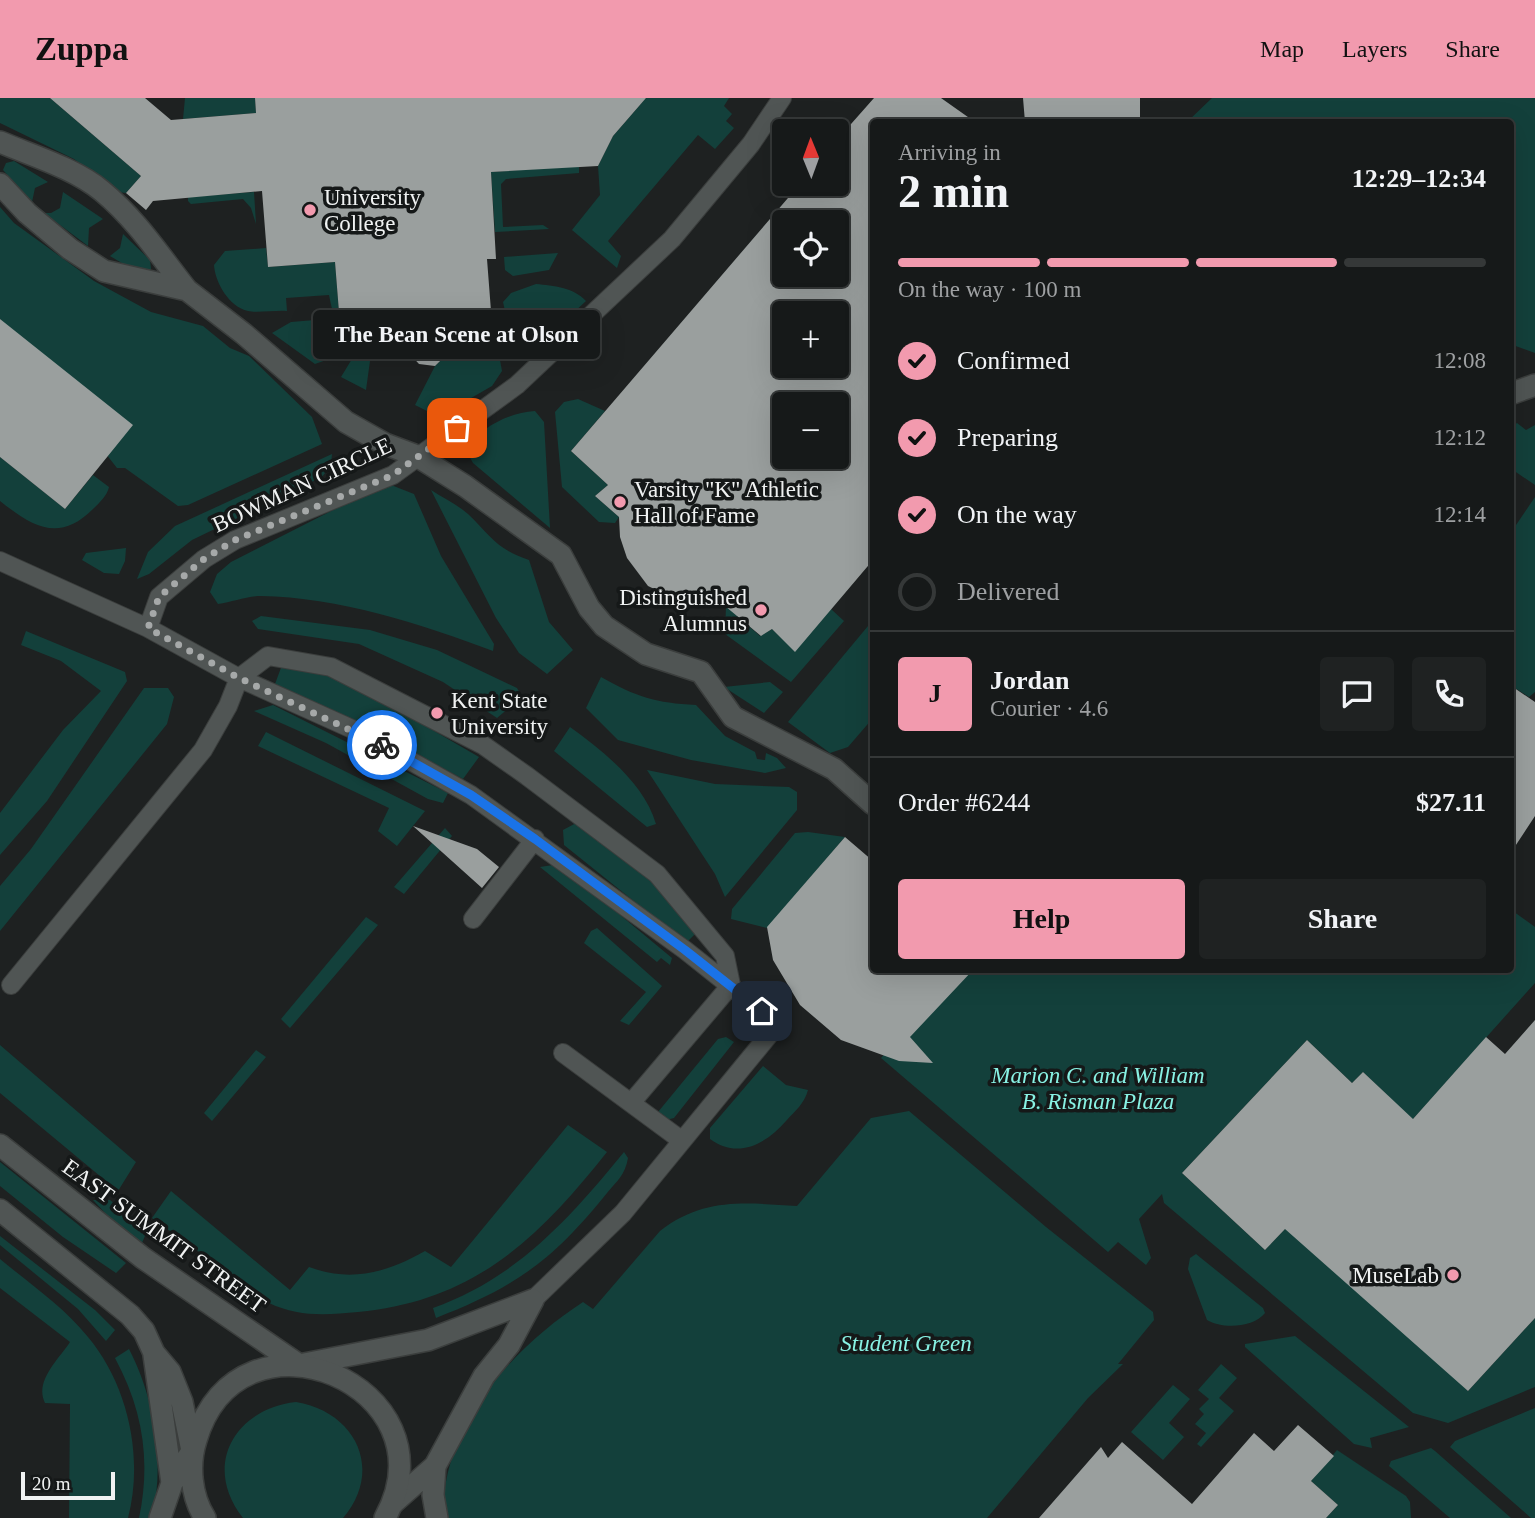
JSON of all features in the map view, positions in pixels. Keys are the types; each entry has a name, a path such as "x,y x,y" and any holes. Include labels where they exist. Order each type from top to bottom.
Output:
{"street":[{"path":"0,142 65,170 101,190 142,229 187,290 207,309 244,334 346,422 385,444 418,456 561,555 589,608 604,626 646,654 701,672 733,717 834,769 870,801"},
{"path":"0,184 59,240 104,271 187,290"},
{"path":"1514,393 1535,385"},
{"name":"EAST SUMMIT STREET","path":"0,1145 143,1258 299,1365"},
{"path":"0,1210 130,1315 144,1331 154,1353 172,1483"},
{"path":"160,1518 172,1483 192,1451 200,1427 212,1406 229,1388 262,1371 428,1340 533,1300"},
{"path":"394,1513 435,1466 485,1376 516,1334 533,1300"},
{"path":"154,1353 170,1371 181,1402 192,1451 192,1481 205,1518"},
{"path":"299,1365 330,1371 359,1387 381,1410 395,1439 399,1471 394,1513"},
{"path":"435,1466 433,1495 437,1518"}],"lane":[{"name":"BOWMAN CIRCLE","path":"148,628 159,597 204,559 235,540 393,475 545,362 672,239 751,144 782,98"},
{"path":"0,561 148,628 239,678 361,733 471,795 535,839 778,1024 623,1213 533,1300"},
{"path":"11,985 180,780 228,706 239,678 268,656 331,667 483,745 657,874 725,956 730,985 631,1103"},
{"path":"473,919 535,839"},
{"path":"563,1053 681,1140"}],"green space":[{"path":"0,98 50,98 141,176 126,193 117,192 74,159 0,123"},
{"path":"185,98 255,98 256,113 183,119"},
{"path":"646,98 729,98 724,106 732,114 726,121 734,128 715,149 698,135 608,241 621,256 617,268 572,230 600,195 598,166 613,136"},
{"path":"1212,98 1535,98 1535,353 1514,345 1514,119 1190,119"},
{"path":"14,161 48,182 35,188 32,202 3,170 6,163"},
{"path":"579,166 579,173 506,179 501,184 503,227 543,225 549,229 495,232 491,172"},
{"path":"63,192 103,219 89,228 88,246 44,213 60,208"},
{"path":"254,192 256,224 251,208 243,199 191,204 188,201 188,197"},
{"path":"0,207 14,223 94,281 151,312 203,326 230,348 249,356 312,417 322,444 188,505 178,506 125,468 117,468 0,319"},
{"path":"123,234 150,260 151,269 142,275 110,256 120,248"},
{"path":"266,248 268,267 335,262 339,312 333,314 329,295 286,298 287,311 252,312 235,305 220,286 214,265 225,251"},
{"path":"558,253 549,270 513,276 505,270 504,257"},
{"path":"536,284 569,290 586,301 523,360 515,356 503,302 511,293"},
{"path":"491,311 502,371 492,386 445,413 427,411 415,405 435,366"},
{"path":"315,320 334,323 344,334 329,359 315,364 272,333 291,322"},
{"path":"358,349 370,361 366,390 341,377"},
{"path":"578,399 605,411 571,451 608,485 595,496 619,517 615,523 599,522 562,487 555,412 564,402"},
{"path":"535,411 544,422 550,528 473,463 465,449 479,434 496,422"},
{"path":"1517,423 1526,430 1535,425 1535,485 1514,471 1514,425"},
{"path":"332,454 331,465 322,477 192,540 149,574 137,579 148,552 175,526"},
{"path":"0,457 65,509 93,475 109,487 103,499 81,519 69,526 46,528 24,518 0,501"},
{"path":"391,485 414,494 441,556 494,644 493,651 408,622 349,607 319,601 261,596 218,604 210,592 217,574 231,562 343,505"},
{"path":"431,490 464,511 501,546 529,560 549,622 573,650 547,674 519,653 496,618"},
{"path":"1535,497 1535,692 1529,697 1514,688 1514,528"},
{"path":"126,548 125,561 119,574 104,573 82,560 86,553"},
{"path":"726,606 760,636 772,629 795,651 831,609 844,621 791,682 725,634"},
{"path":"261,616 370,630 437,650 517,688 522,697 497,718 443,682 359,644 258,629 252,621"},
{"path":"870,624 870,721 848,747 830,753 788,722"},
{"path":"26,631 125,672 127,681 47,801 0,855 0,813 63,730 101,691 61,661 21,645"},
{"path":"282,665 325,674 372,695 479,757 463,779 367,727 275,684"},
{"path":"601,677 647,698 696,705 725,736 755,752 757,759 765,760 766,753 777,758 786,768 765,773 691,760 618,740 586,708"},
{"path":"770,682 783,692 764,713 724,687"},
{"path":"144,688 168,688 174,697 167,724 0,931 0,886 31,849"},
{"path":"273,705 448,793 443,803 428,799 326,743 254,711"},
{"path":"570,727 621,769 642,795 656,824 647,827 554,751"},
{"path":"266,732 425,811 397,846 378,831 389,808 258,746"},
{"path":"647,770 715,784 789,787 797,792 797,810 725,897 715,874"},
{"path":"578,822 665,889 697,932 686,943 564,845 563,830"},
{"path":"445,828 452,836 404,894 394,887"},
{"path":"795,833 845,837 767,928 731,919 732,909"},
{"path":"553,865 572,875 672,958 670,965 661,958 657,962 540,867"},
{"name":"Marion C. and William B. Risman Plaza","path":"1514,912 1535,927 1535,983 1405,1128 1381,1108 1390,1098 1363,1072 1352,1083 1307,1040 1182,1173 1265,1250 1299,1214 1468,1391 1535,1318 1535,1387 1448,1423 1413,1413 1164,1203 1162,1194 1139,1219 1151,1258 1146,1265 1118,1242 1108,1252 881,1058 953,973 1514,973"},
{"path":"366,917 378,925 290,1028 281,1019"},
{"path":"597,928 662,986 629,1025 620,1021 646,992 584,943 591,931"},
{"path":"726,1037 734,1042 674,1118 666,1120 658,1112 718,1039"},
{"path":"0,1045 136,1162 118,1191 0,1093"},
{"path":"256,1050 266,1057 212,1121 204,1113"},
{"path":"763,1066 786,1085 808,1090 802,1103 770,1136 751,1146 731,1148 710,1139 710,1128"},
{"name":"Student Green","path":"909,1111 1046,1227 1153,1312 1154,1320 1118,1364 1123,1364 1088,1398 987,1518 443,1518 445,1485 454,1452 467,1422 485,1394 530,1343 583,1302 593,1309 660,1231 676,1220 709,1207 726,1205 797,1206 871,1118"},
{"path":"568,1125 607,1152 555,1212 528,1238 470,1279 436,1295 399,1306 323,1314 280,1308 269,1303 152,1218 171,1191 290,1290 309,1267 340,1274 369,1273 397,1265 425,1251 451,1267"},
{"path":"624,1152 628,1158 620,1177 550,1254 489,1295 436,1318 433,1308 491,1280 539,1244 562,1223"},
{"path":"0,1162 126,1263 116,1273 63,1237 0,1186"},
{"path":"93,1200 110,1200 147,1231 142,1243 118,1227"},
{"path":"0,1236 95,1310 115,1330 106,1341 78,1309 0,1245"},
{"path":"1196,1254 1263,1308 1265,1313 1253,1322 1237,1326 1221,1325 1207,1320 1188,1269 1190,1258"},
{"path":"0,1259 79,1326 102,1356 113,1377 129,1423 133,1447 133,1495 128,1518 69,1518 70,1404 45,1403 42,1395 49,1371 70,1342 0,1288"},
{"path":"1295,1336 1409,1427 1370,1438 1372,1448 1354,1444 1245,1347 1245,1344"},
{"path":"129,1349 145,1389 155,1432 158,1475 152,1518 139,1518 144,1476 142,1436 132,1397 115,1358"},
{"path":"1221,1364 1237,1378 1219,1398 1234,1411 1201,1447 1197,1444 1206,1433 1195,1424 1204,1414 1199,1409 1209,1399 1198,1390"},
{"path":"1173,1385 1190,1399 1169,1423 1184,1437 1163,1460 1131,1432"},
{"path":"296,1402 317,1408 348,1430 362,1463 361,1481 355,1500 343,1518 243,1518 231,1498 225,1479 225,1460 231,1443 241,1428 256,1416 274,1407"},
{"path":"1535,1408 1535,1518 1531,1518 1450,1447 1455,1441"},
{"path":"1431,1448 1511,1518 1450,1518 1389,1466 1391,1461"},
{"path":"1337,1450 1406,1496 1410,1502 1411,1518 1326,1518 1338,1505 1311,1481"}],"building":[{"path":"50,98 145,98 171,120 256,113 255,98 646,98 613,136 598,166 491,172 496,259 487,259 491,311 435,366 419,364 369,310 339,312 335,262 268,267 262,191 153,201 146,210 126,193 141,176"},
{"path":"874,98 941,98 971,119 870,119 870,564 795,652 772,629 761,636 713,596 696,600 671,597 648,586 627,558 620,537 619,517 595,496 608,485 571,451 772,217 772,287 849,287 849,210 778,210 790,196 849,196 849,126"},
{"path":"1023,98 1140,98 1140,118 1025,119"},
{"path":"0,319 133,425 65,509 0,457"},
{"path":"1514,688 1535,702 1535,816 1514,848"},
{"path":"413,826 477,849 499,867 482,888"},
{"path":"845,837 870,858 870,973 970,973 910,1037 933,1063 899,1061 841,1040 800,1005 773,960 767,927"},
{"path":"1535,1020 1535,1318 1468,1391 1285,1229 1265,1250 1182,1173 1307,1040 1352,1083 1363,1072 1413,1119 1486,1037 1505,1054"},
{"path":"1298,1425 1334,1456 1311,1481 1338,1505 1326,1518 1039,1518 1101,1447 1108,1458 1122,1442 1192,1504 1254,1433 1274,1451"}],"way so far":[{"path":"382,745 283,696 239,678 148,628 159,597 204,559 235,540 393,475 457,428"}],"place":[{"name":"University College","path":"310,210"},
{"name":"The Bean Scene at Olson","path":"457,428"},
{"name":"Varsity \"K\" Athletic Hall of Fame","path":"620,502"},
{"name":"Distinguished Alumnus","path":"761,610"},
{"name":"Kent State University","path":"437,713"},
{"name":"MuseLab","path":"1453,1275"}],"route":[{"path":"382,745 471,795 535,839 685,950 762,1011"}]}
